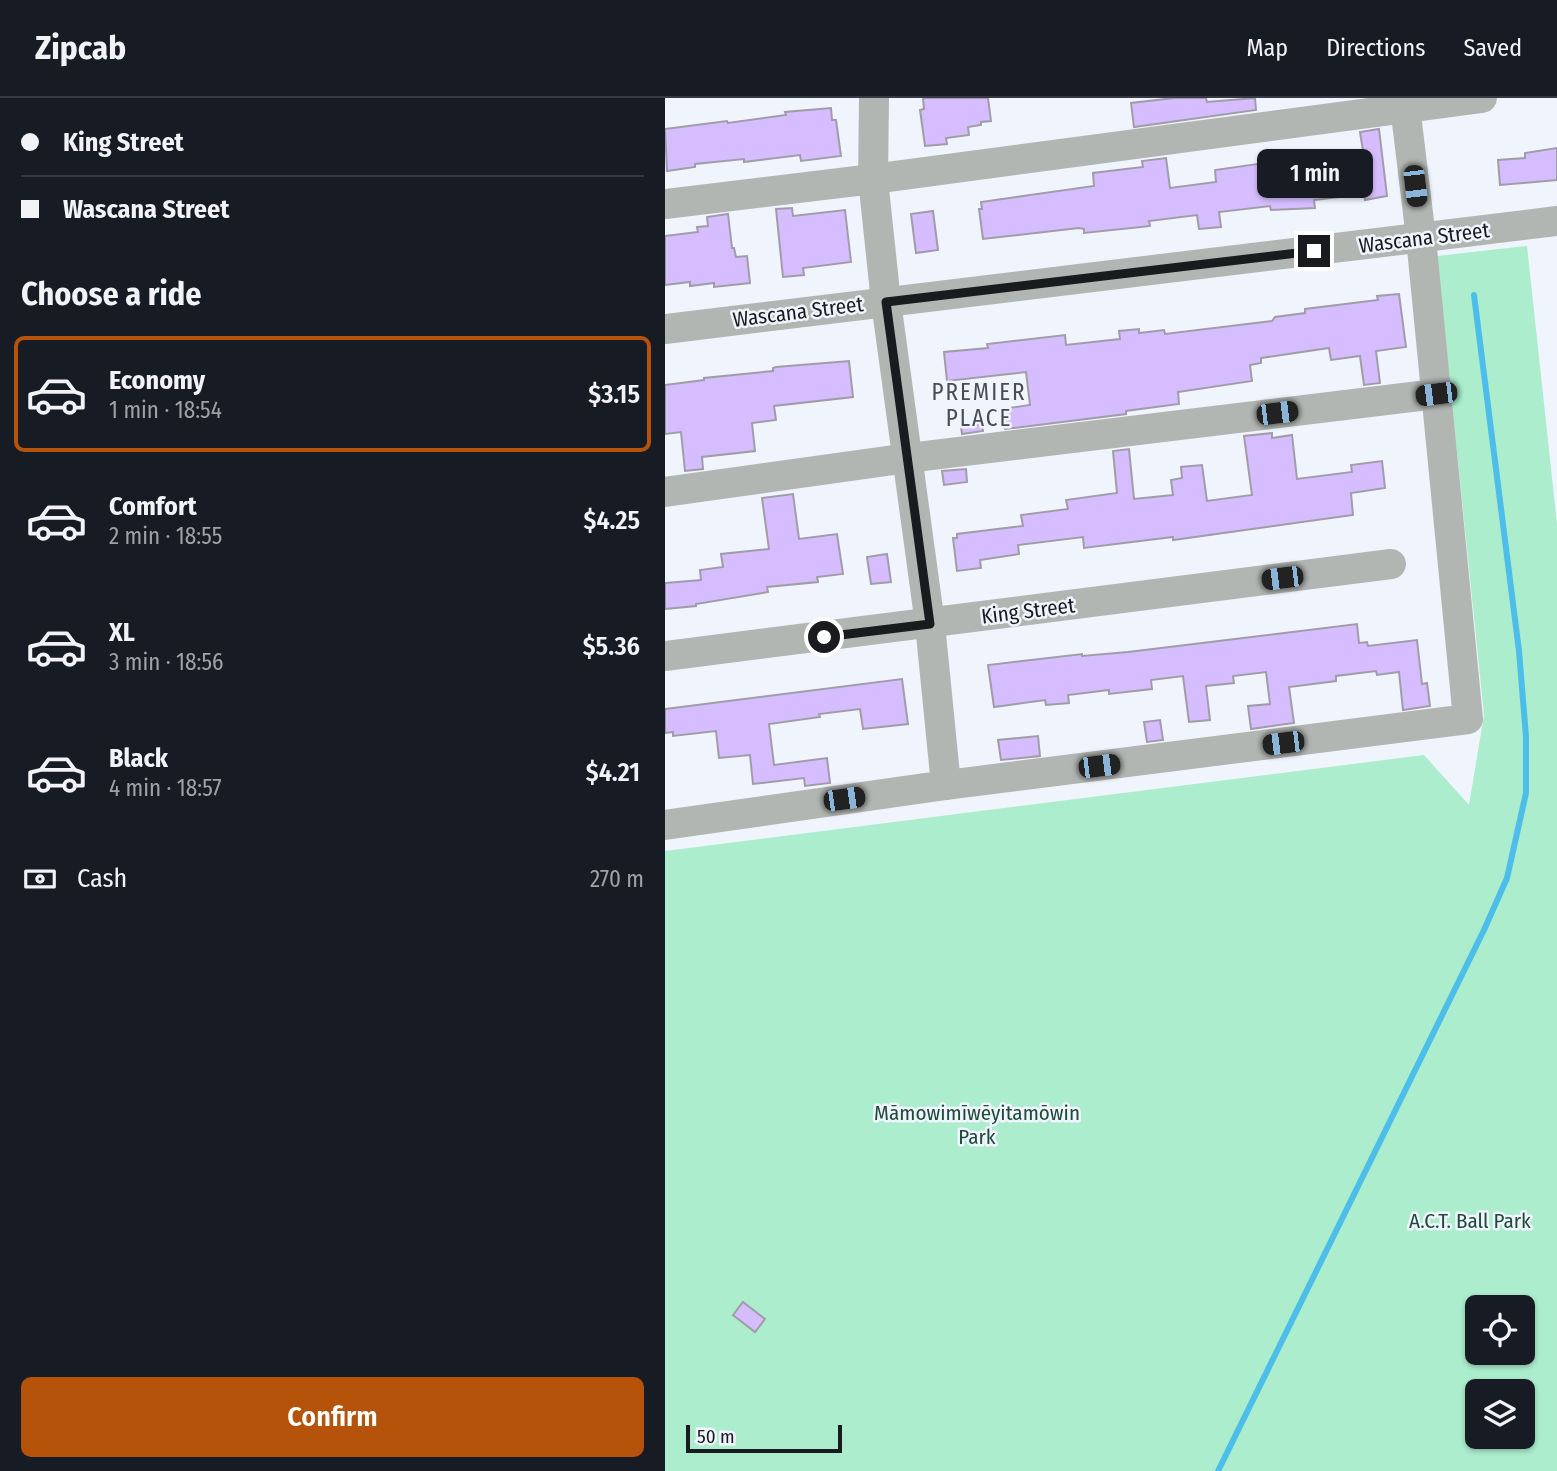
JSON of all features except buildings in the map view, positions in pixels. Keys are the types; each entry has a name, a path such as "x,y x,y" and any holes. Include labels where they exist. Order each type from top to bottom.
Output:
{"street":[{"path":"874,98 873,179 886,302 930,624 946,785"},
{"path":"665,204 873,179 1404,103 1482,98"},
{"path":"665,825 946,785 1468,719 1421,238 1404,103"},
{"name":"Wascana Street","path":"665,328 1557,221"},
{"path":"665,492 908,458 1436,394"},
{"name":"King Street","path":"665,656 1391,564"}],"green space":[{"name":"Māmowimīwēyitamōwin Park","path":"1527,246 1557,524 1557,1471 665,1471 665,851 1424,755 1469,805 1484,715 1437,256"}],"waterway":[{"path":"1218,1471 1484,930 1507,878 1526,793 1526,737 1519,651 1474,295"}],"district":[{"name":"PREMIER PLACE","path":"979,405"}],"route":[{"path":"824,637 930,624 886,302 1314,251"}],"park label":[{"name":"A.C.T. Ball Park","path":"1470,1221"}]}
